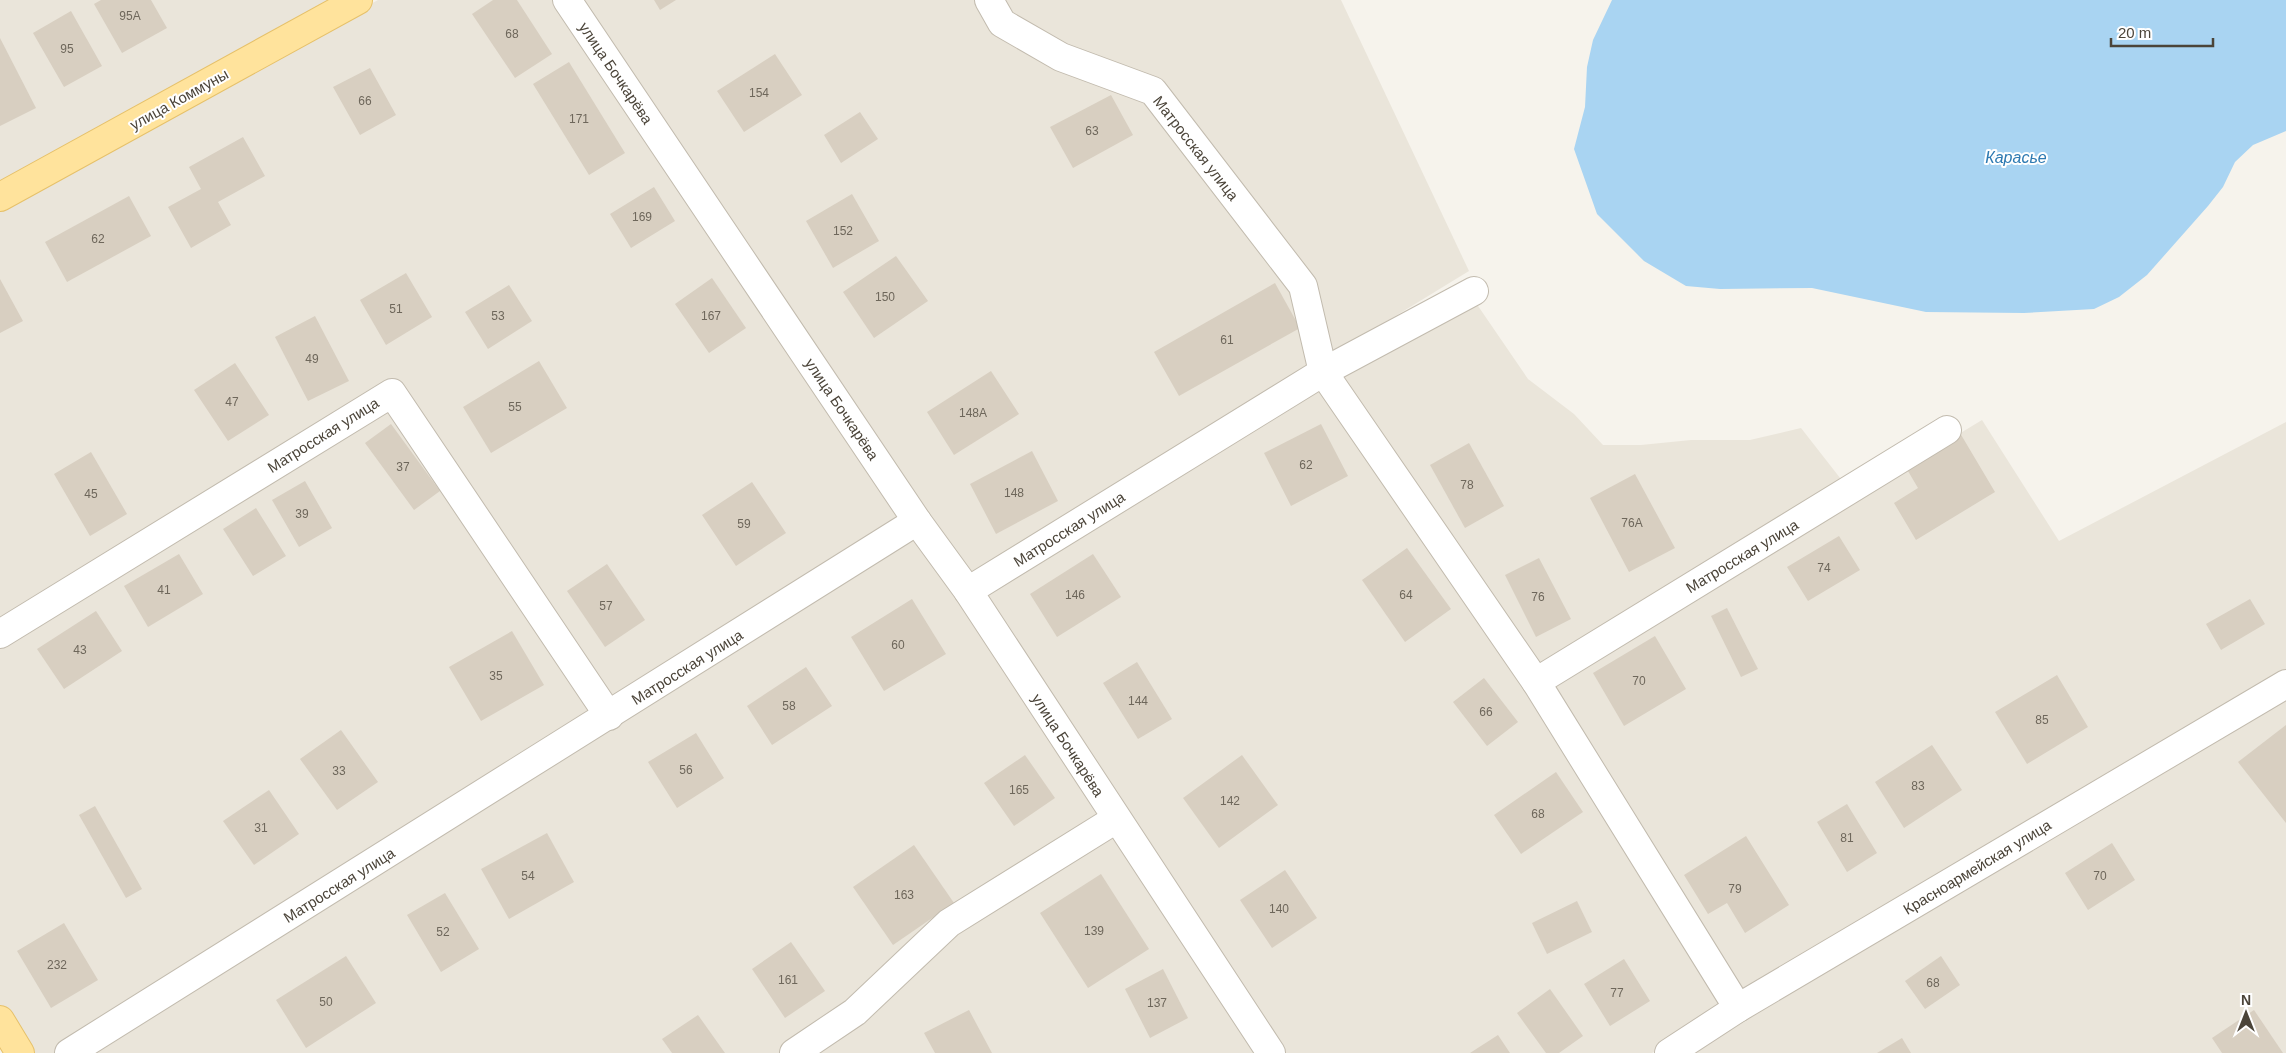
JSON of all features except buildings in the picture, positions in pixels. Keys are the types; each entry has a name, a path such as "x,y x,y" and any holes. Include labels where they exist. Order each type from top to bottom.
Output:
{"main road":[{"name":"улица Коммуны","path":"0,197 358,0"},
{"path":"0,1020 20,1053"}],"street":[{"name":"улица Бочкарёва","path":"566,0 917,521 968,591 1271,1053"},
{"name":"Матросская улица","path":"989,0 1002,23 1061,57 1153,91 1303,286 1323,372 1536,682 1738,1008"},
{"name":"Матросская улица","path":"968,591 1323,372 1474,291"},
{"name":"Матросская улица","path":"0,634 392,393 609,716"},
{"name":"Матросская улица","path":"1536,682 1947,430"},
{"name":"Матросская улица","path":"69,1053 609,716 917,521"},
{"name":"Красноармейская улица","path":"1669,1053 1738,1008 2286,684"},
{"path":"794,1053 855,1012 949,923 1116,819"}],"shaded area":[{"path":"0,0 340,0 0,187"},
{"path":"378,0 558,0 906,517 610,706 393,381 0,625 0,207"},
{"path":"579,0 1341,0 1469,271 970,576"},
{"path":"1476,303 1528,379 1574,414 1603,445 1641,445 1691,440 1750,440 1801,428 1844,483 1537,670 1335,374"},
{"path":"1321,381 1521,682 1727,1004 1652,1053 1280,1053 978,591"},
{"path":"392,405 597,713 56,1053 28,1053 0,1008 0,643"},
{"path":"1982,420 2059,541 2286,422 2286,670 1740,997 1548,683"},
{"path":"916,529 1104,816 850,1004 779,1053 87,1053"},
{"path":"2286,693 2286,1053 1688,1053"},
{"path":"1116,831 1262,1053 811,1053 952,930"}],"water":[{"name":"Карасье","path":"1612,0 2286,0 2286,131 2253,145 2235,162 2223,187 2208,206 2147,275 2119,297 2094,309 2024,313 1926,312 1812,288 1720,289 1686,286 1644,261 1597,214 1574,149 1585,107 1587,67 1593,40"}]}
